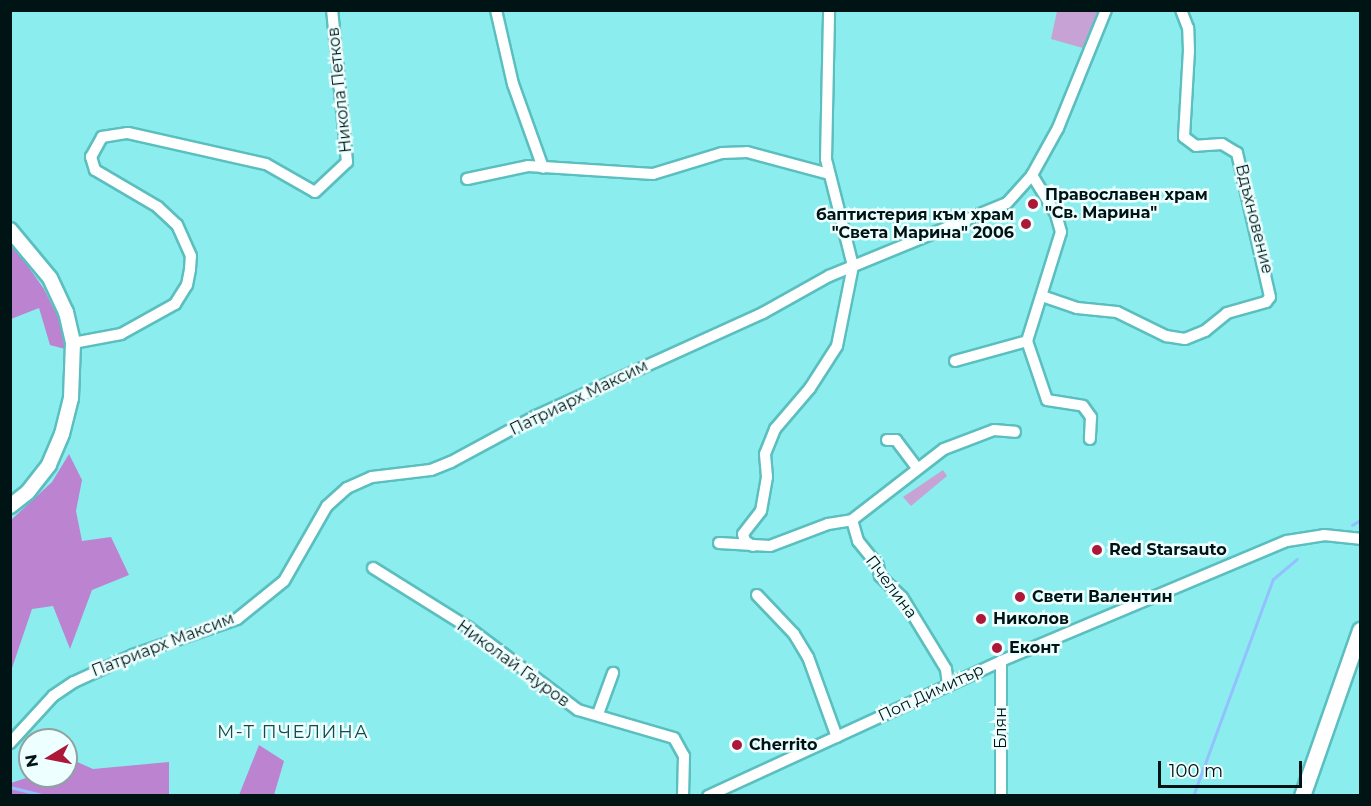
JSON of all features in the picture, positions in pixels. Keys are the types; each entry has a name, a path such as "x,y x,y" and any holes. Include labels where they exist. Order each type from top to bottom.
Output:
{"main road":[{"path":"1302,795 1360,630"}],"street":[{"name":"Никола Петков","path":"73,343 121,334 175,304 187,285 190,269 191,256 177,225 158,207 95,170 90,157 102,136 128,133 266,164 315,192 347,162 332,10"},
{"path":"496,10 513,84 543,168"},
{"path":"753,546 745,541 743,534 761,511 767,477 765,454 775,429 810,388 837,346 853,266 838,198 829,174 829,10"},
{"name":"Патриарх Максим","path":"10,743 53,696 84,676 237,619 284,581 327,506 347,488 372,477 431,470 451,462 536,416 715,336 853,266 995,211 1032,175 1058,128 1106,10"},
{"name":"Вдъхновение","path":"1042,296 1077,308 1118,312 1177,339 1196,337 1227,313 1266,302 1270,297 1237,153 1222,144 1196,146 1184,137 1189,51 1188,28 1181,10"},
{"path":"467,179 513,168 653,174 722,153 747,152 829,174"},
{"path":"1032,175 1056,214 1061,232 1027,341 1047,400 1083,406 1091,417 1090,439"},
{"path":"10,230 50,278 66,312 73,343 70,398 62,434 49,465 28,492 10,506"},
{"path":"955,361 1027,341"},
{"path":"719,543 770,546 828,524 852,520 944,449 994,430 1015,432"},
{"path":"887,440 896,440 918,469"},
{"name":"Пчелина","path":"852,520 855,538 878,566 880,576 902,597 946,669 948,685"},
{"name":"Поп Димитър","path":"708,795 1001,661 1287,541 1324,535 1360,539"},
{"name":"Николай Гяуров","path":"373,568 476,633 578,711 598,714 674,738 684,756 683,795"},
{"path":"757,595 794,634 808,657 837,737"},
{"name":"Блян","path":"1001,661 1001,795"},
{"path":"598,714 613,673"}],"shaded area":[{"path":"1057,11 1105,11 1090,50 1051,39"},
{"path":"10,241 44,289 60,321 65,349 50,345 39,308 11,319"},
{"path":"69,454 82,480 76,511 82,541 111,537 129,575 92,590 70,649 53,606 32,609 11,671 11,520 52,482"},
{"path":"943,470 947,476 911,506 903,497"},
{"path":"259,745 284,761 274,795 239,795"},
{"path":"78,762 93,769 169,762 169,795 11,795 11,783 18,781 18,788 78,788"}],"waterway":[{"path":"1352,525 1360,520"},
{"path":"1193,796 1273,579 1297,559"},
{"path":"10,787 46,796"}],"place":[{"name":"Православен храм \"Св. Марина\"","path":"1033,204"},
{"name":"баптистерия към храм \"Света Марина\" 2006","path":"1026,224"},
{"name":"Red Starsauto","path":"1097,550"},
{"name":"Свети Валентин","path":"1020,597"},
{"name":"Николов","path":"981,619"},
{"name":"Еконт","path":"997,648"},
{"name":"Cherrito","path":"737,745"}],"district":[{"name":"М-Т ПЧЕЛИНА","path":"293,732"}]}
